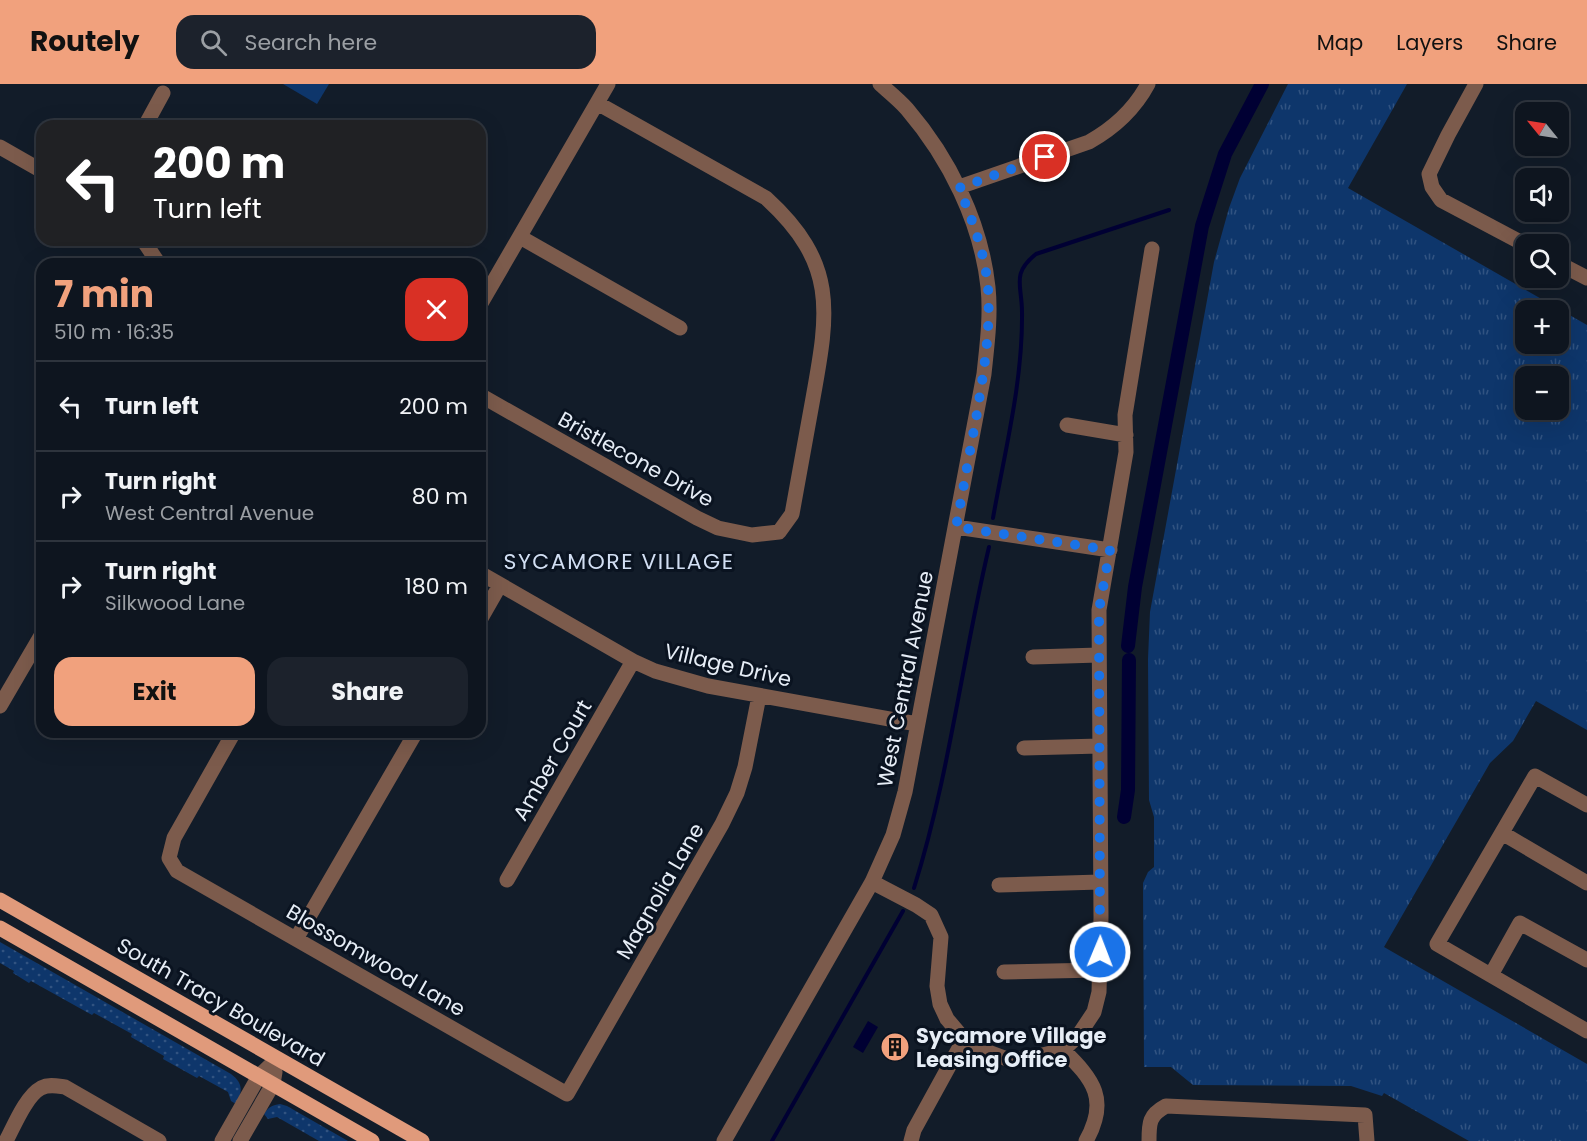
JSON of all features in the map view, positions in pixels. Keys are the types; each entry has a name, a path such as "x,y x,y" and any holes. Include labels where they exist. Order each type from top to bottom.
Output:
{"main road":[{"name":"South Tracy Boulevard","path":"0,900 422,1141"},
{"path":"0,928 372,1141"}],"street":[{"path":"486,295 608,84"},
{"name":"West Central Avenue","path":"724,1141 872,882 893,835 902,802 984,374 989,328 988,287 972,218 959,188 928,135 906,107 880,84"},
{"path":"959,188 1089,142 1107,132 1127,114 1148,84"},
{"path":"1476,84 1429,174 1432,187 1441,200 1515,239"},
{"path":"148,120 163,93"},
{"name":"Bristlecone Drive","path":"486,398 718,528 752,535 779,532 792,514 824,339 826,308 821,282 813,260 802,238 787,218 766,198 597,103"},
{"path":"0,147 36,168"},
{"path":"520,237 680,328"},
{"path":"872,882 916,904 932,915 941,937 937,986 940,1004 947,1019 964,1039 983,1050 1007,1059 1026,1059 1063,1050 1078,1036 1094,1012 1099,992 1099,610 1126,452 1125,415 1152,249"},
{"path":"1569,268 1587,278"},
{"path":"1067,425 1126,435"},
{"path":"956,527 1110,550"},
{"name":"Village Drive","path":"486,577 633,661 685,680 759,696 916,724"},
{"path":"486,610 500,585"},
{"path":"0,706 36,644"},
{"path":"1033,657 1099,655"},
{"name":"Amber Court","path":"507,880 633,661"},
{"name":"Magnolia Lane","path":"567,1094 722,824 737,792 745,767 759,696"},
{"name":"Blossomwood Lane","path":"231,738 174,838 169,858 177,871 567,1094"},
{"path":"296,939 413,738"},
{"path":"1024,748 1100,746"},
{"path":"1587,805 1535,776 1437,944 1587,1031"},
{"path":"1502,833 1587,883"},
{"path":"999,885 1100,882"},
{"path":"1491,975 1520,923 1587,960"},
{"path":"1004,972 1099,970"},
{"path":"911,1141 914,1131 964,1039"},
{"path":"1063,1050 1094,1086 1098,1105 1096,1118 1086,1141"},
{"path":"222,1141 259,1076 277,1059"},
{"path":"240,1141 273,1084 277,1059"},
{"path":"6,1141 30,1098 41,1088 53,1085 65,1088 159,1141"},
{"path":"1149,1141 1149,1122 1157,1111 1166,1106 1365,1115 1367,1141"}],"green space":[{"path":"283,84 329,84 317,104"},
{"path":"1288,84 1407,84 1348,188 1515,284 1515,288 1522,288 1543,300 1515,300 1515,354 1569,354 1569,315 1587,325 1587,730 1536,701 1513,741 1490,763 1384,947 1587,1064 1587,1141 1469,1141 1384,1093 1382,1096 1351,1086 1193,1085 1171,1067 1144,1067 1143,883 1148,872 1154,867 1154,817 1149,800 1150,612 1214,262 1240,178"},
{"path":"0,942 231,1074 241,1088 236,1104 231,1101 228,1092 163,1059 164,1056 131,1037 132,1034 13,973 14,971 0,963"},
{"path":"280,1104 348,1141 319,1141 277,1117 268,1119 264,1114 271,1107"}],"shaded area":[{"path":"868,1021 878,1027 863,1053 853,1047"}],"waterway":[{"path":"1128,646 1135,587 1202,226 1225,154 1262,84"},
{"path":"993,518 1020,364 1022,338 1020,280 1023,268 1036,254 1169,210"},
{"path":"914,888 937,804 989,547"},
{"path":"1124,817 1128,790 1129,660"},
{"path":"772,1141 903,911"}],"place":[{"name":"Sycamore Village Leasing Office","path":"895,1047"}],"district":[{"name":"SYCAMORE VILLAGE","path":"619,561"}],"route":[{"path":"1045,157 959,188 972,218 982,256 988,287 989,328 984,374 956,527 1110,550 1099,610 1100,952"}]}
